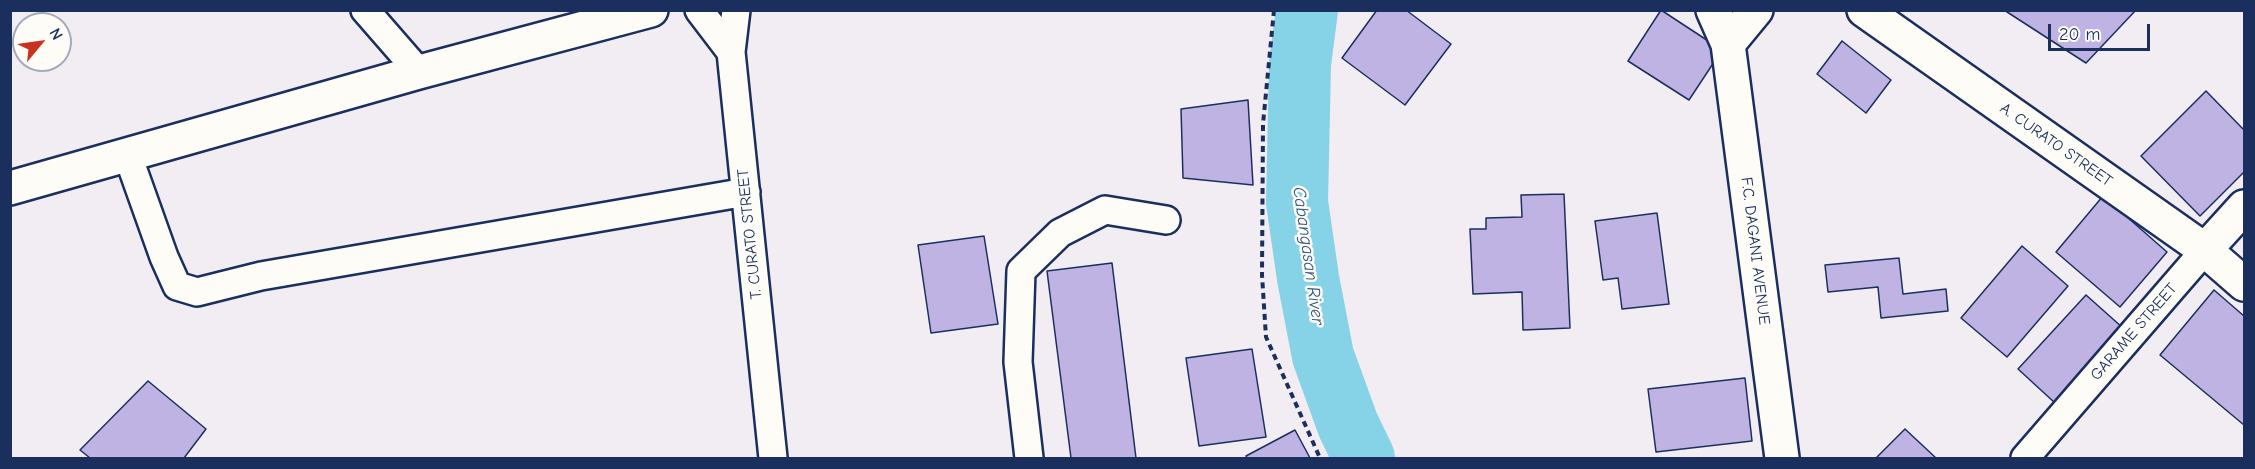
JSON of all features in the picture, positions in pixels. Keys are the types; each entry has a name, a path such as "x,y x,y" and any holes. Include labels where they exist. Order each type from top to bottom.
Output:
{"main road":[{"path":"10,188 419,72 651,10"},
{"name":"F.C. DAGANI AVENUE","path":"1713,10 1728,44 1782,459"},
{"path":"1728,44 1756,10"},
{"name":"A. CURATO STREET","path":"1864,10 2205,250 2244,284"},
{"name":"GARAME STREET","path":"2205,250 2244,207"}],"street":[{"path":"365,10 419,72"},
{"path":"699,10 731,52"},
{"name":"T. CURATO STREET","path":"736,10 731,52 773,459"},
{"path":"128,156 164,257 177,286 196,292 261,276 746,192"},
{"path":"1029,459 1018,362 1021,271 1060,233 1105,210 1166,220"},
{"name":"GARAME STREET","path":"2025,459 2205,250"}],"path":[{"path":"1274,10 1263,124 1262,275 1266,337 1320,459"}],"building":[{"path":"1377,10 1406,10 1451,44 1405,105 1342,58"},
{"path":"1661,10 1722,50 1689,100 1628,61"},
{"path":"2004,10 2136,10 2086,63"},
{"path":"1842,41 1891,80 1866,113 1817,74"},
{"path":"2206,91 2244,130 2244,172 2200,216 2141,156"},
{"path":"1248,100 1253,185 1183,178 1181,109"},
{"path":"1564,194 1570,328 1523,330 1522,292 1473,294 1470,229 1486,229 1486,218 1522,217 1521,195"},
{"path":"2103,196 2167,252 2120,307 2056,252"},
{"path":"1657,213 1669,304 1622,309 1618,278 1603,280 1595,221"},
{"path":"984,236 998,324 931,333 918,245"},
{"path":"2022,246 2068,286 2007,357 1961,318"},
{"path":"1899,258 1903,294 1946,289 1948,311 1881,318 1878,287 1828,292 1825,265"},
{"path":"1112,263 1136,458 1071,458 1047,271"},
{"path":"2214,290 2244,316 2244,425 2160,355"},
{"path":"2086,295 2123,328 2055,403 2018,369"},
{"path":"1252,349 1266,437 1199,446 1186,358"},
{"path":"1745,378 1752,441 1656,452 1648,389"},
{"path":"148,381 206,429 184,458 90,458 80,450"},
{"path":"1905,429 1936,458 1876,458"},
{"path":"1295,430 1310,458 1247,458 1246,456"}],"waterway":[{"name":"Cabangasan River","path":"1307,10 1300,64 1297,202 1308,278 1323,356 1348,425 1364,458"}]}
